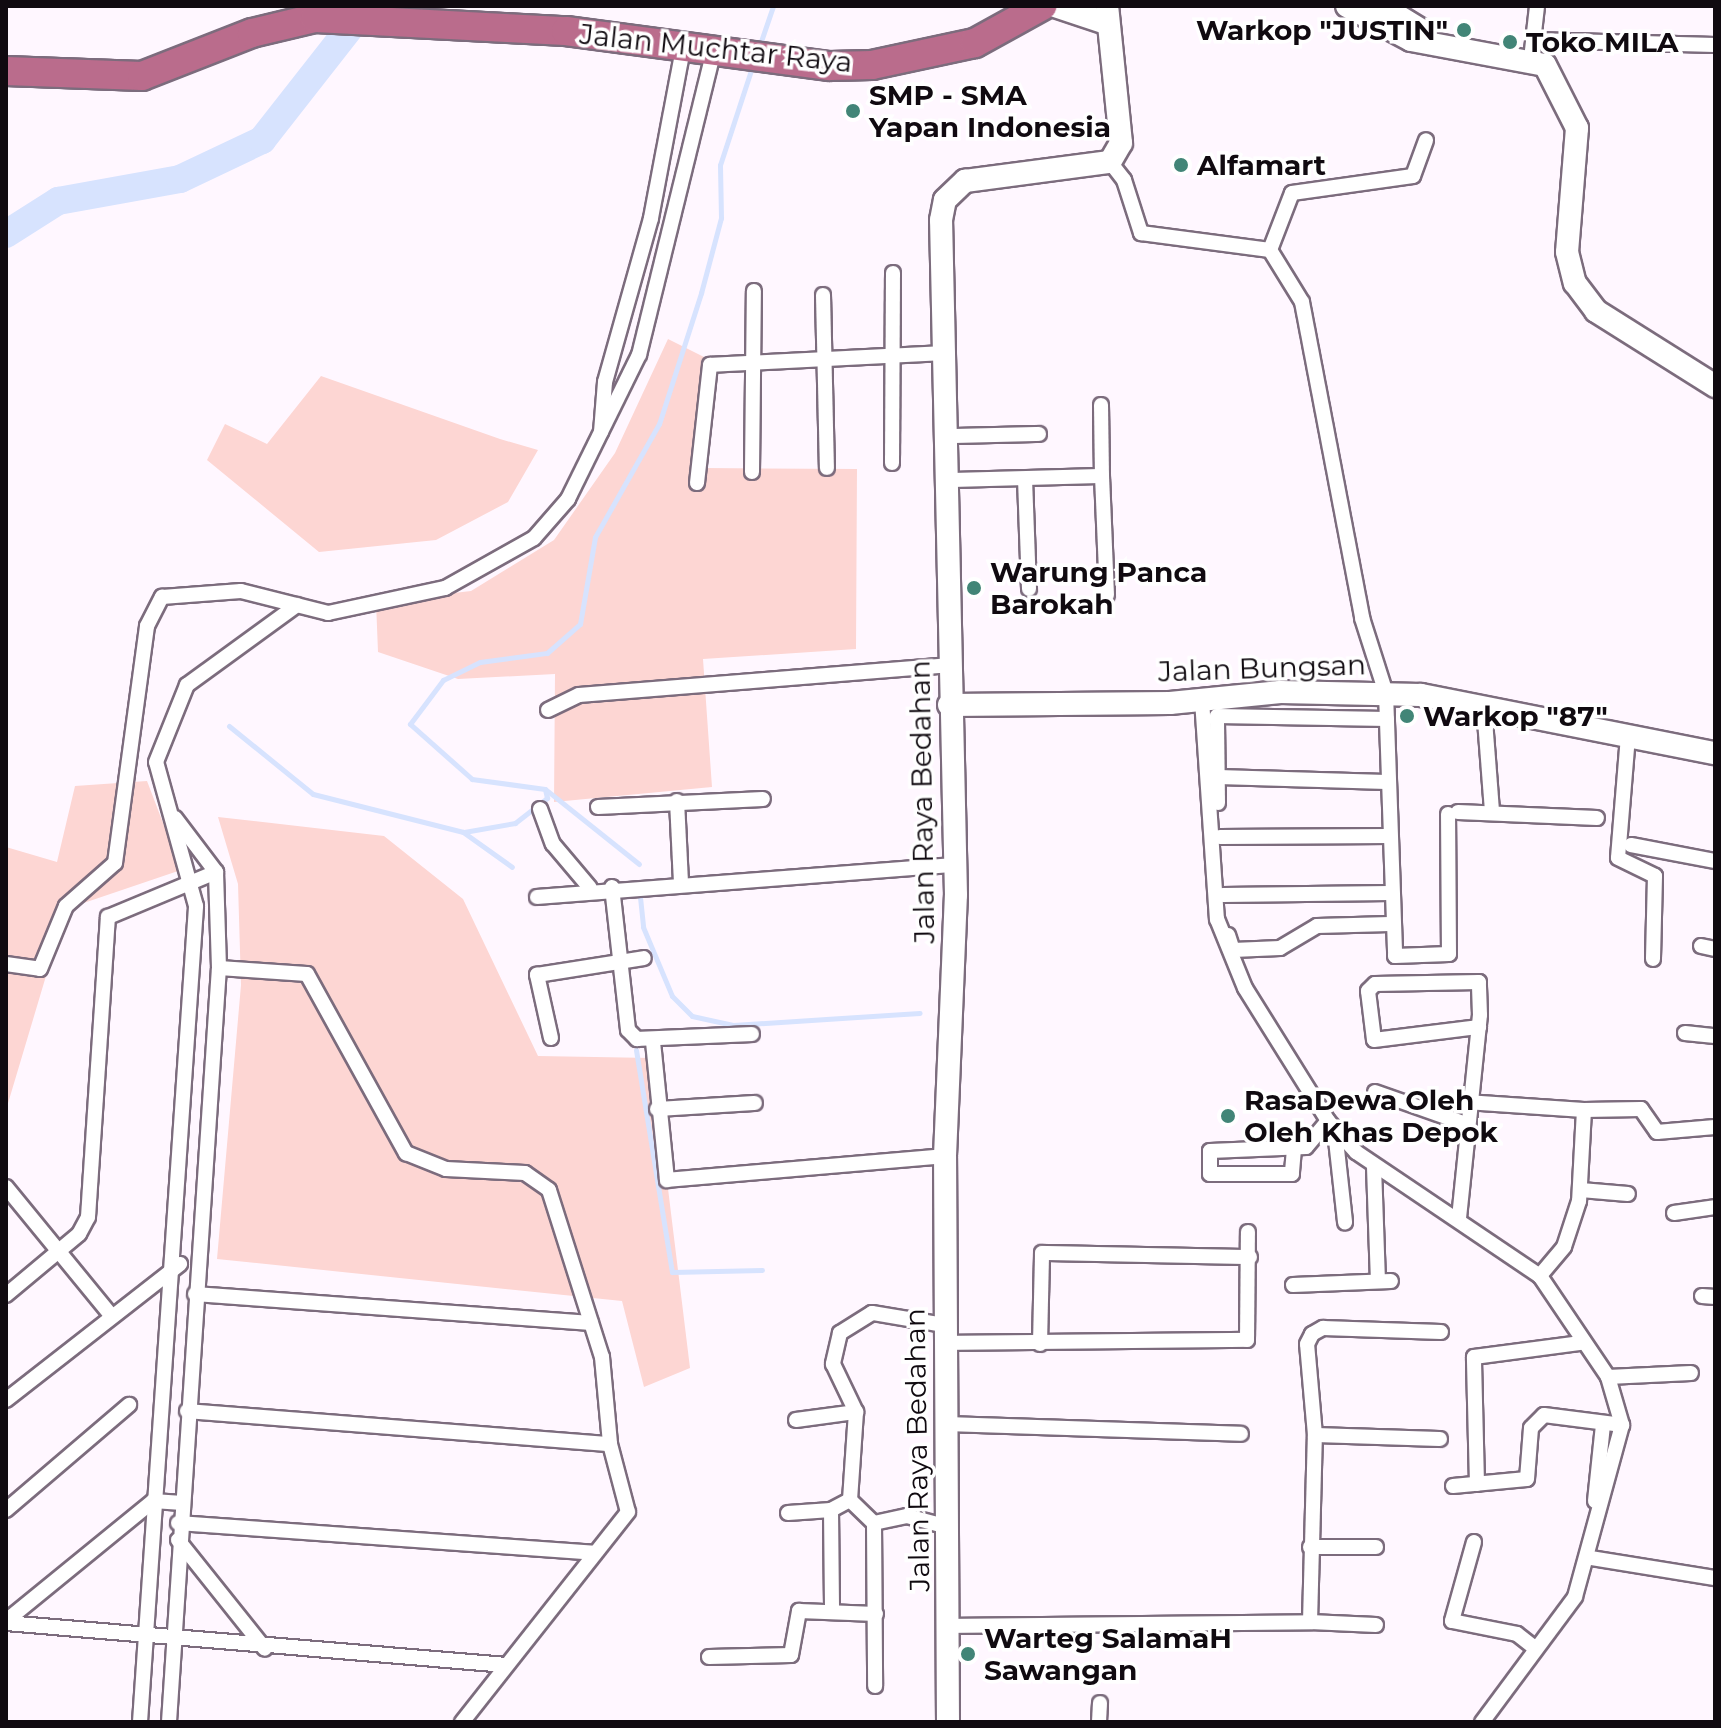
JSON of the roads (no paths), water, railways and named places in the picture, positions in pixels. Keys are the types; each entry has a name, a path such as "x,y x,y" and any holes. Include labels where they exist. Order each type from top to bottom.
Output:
{"highway":[{"name":"Jalan Muchtar Raya","path":"6,71 142,76 285,22 370,17 684,44 830,66 919,58 975,43 1042,6"}],"street":[{"path":"1055,6 1106,14 1121,143 1110,162 1124,180 1141,233 1270,250"},
{"path":"1347,6 1454,47 1532,49 1715,45"},
{"path":"1382,6 1400,27"},
{"path":"1537,6 1532,49 1556,76 1577,128 1567,252 1575,283 1596,311 1715,386"},
{"path":"601,433 605,382 651,218 684,44"},
{"path":"6,964 40,969 66,906 115,863 140,718 147,626 162,597 241,591 328,613 480,573 534,538 568,499 639,355 723,49"},
{"path":"1270,250 1292,193 1413,176 1426,140"},
{"name":"Jalan Raya Bedahan","path":"948,1722 945,1156 954,865 948,665 951,436 941,220 952,190 989,176 1110,162"},
{"path":"1270,250 1302,302 1362,618 1386,693 1390,924 1395,956 1449,954 1453,813 1597,818"},
{"path":"892,463 893,273"},
{"path":"752,472 754,291"},
{"path":"823,295 822,362 827,468"},
{"path":"697,483 707,369 753,363 822,362 948,353"},
{"path":"1101,405 1107,595"},
{"path":"951,436 1039,434"},
{"path":"950,480 1102,476"},
{"path":"1025,479 1029,589"},
{"path":"156,762 187,685 297,605"},
{"path":"548,710 566,696 948,665"},
{"name":"Jalan Bungsan","path":"949,705 1386,693 1484,707 1715,753"},
{"path":"1202,700 1221,943 1331,1126 1374,1167 1459,1218 1540,1276 1581,1343 1608,1377 1622,1425 1591,1558 1575,1597 1482,1722"},
{"path":"1484,707 1492,812"},
{"path":"1387,719 1217,716 1217,777 1223,895 1233,950 1280,948 1317,926 1390,924"},
{"path":"140,718 194,880 175,1264 153,1501 150,1635 140,1722"},
{"path":"1628,736 1618,858 1655,876 1653,959"},
{"path":"1217,777 1388,782"},
{"path":"598,807 763,799"},
{"path":"677,801 681,882"},
{"path":"540,809 553,844 590,888"},
{"path":"169,812 216,872 219,968 179,1503 169,1722"},
{"path":"1220,837 1389,836"},
{"path":"1631,845 1715,861"},
{"path":"537,897 590,888 954,865"},
{"path":"6,1295 61,1251 88,1217 108,917 216,872"},
{"path":"612,887 628,1030 653,1042 752,1034"},
{"path":"1223,895 1390,893"},
{"path":"551,1038 537,975 618,959 644,958"},
{"path":"219,968 307,974 406,1153 446,1169 525,1173 549,1190 591,1323 610,1444 628,1512 462,1722"},
{"path":"1459,1218 1466,1102 1479,1027 1479,982 1375,984 1368,991 1374,1040 1479,1027"},
{"path":"1685,1033 1715,1036"},
{"path":"653,1042 657,1109 667,1180 945,1156"},
{"path":"1375,1092 1466,1124"},
{"path":"1466,1102 1584,1110 1641,1109 1657,1132 1715,1127"},
{"path":"657,1109 755,1103"},
{"path":"1540,1276 1564,1247 1581,1190 1584,1110"},
{"path":"1294,1149 1292,1174 1210,1174 1211,1150 1294,1149 1318,1139 1331,1126"},
{"path":"1331,1126 1345,1222"},
{"path":"1293,1285 1384,1281 1374,1167"},
{"path":"6,1187 110,1314"},
{"path":"1581,1190 1628,1194"},
{"path":"1674,1213 1715,1207"},
{"path":"850,1500 856,1412 833,1364 840,1333 879,1312 901,1322 944,1334 1040,1344 1247,1340 1248,1232"},
{"path":"1040,1344 1042,1253 1250,1257"},
{"path":"6,1400 175,1264 196,1264"},
{"path":"195,1294 591,1323"},
{"path":"1310,1622 1315,1435 1312,1334 1323,1328 1441,1332"},
{"path":"1477,1484 1474,1357 1581,1343"},
{"path":"1608,1377 1691,1373"},
{"path":"6,1510 129,1405"},
{"path":"187,1411 610,1444"},
{"path":"796,1420 856,1412"},
{"path":"1453,1486 1527,1479 1531,1428 1544,1415 1603,1425 1622,1425"},
{"path":"946,1424 1241,1434"},
{"path":"1595,1501 1603,1425"},
{"path":"1315,1435 1440,1439"},
{"path":"788,1513 831,1510 850,1500"},
{"path":"850,1500 874,1523 875,1686"},
{"path":"6,1622 153,1501 179,1503"},
{"path":"831,1510 832,1611"},
{"path":"874,1523 907,1516 948,1527"},
{"path":"178,1523 594,1553"},
{"path":"178,1540 265,1649"},
{"path":"1474,1542 1452,1621 1517,1634 1535,1648"},
{"path":"1310,1547 1376,1547"},
{"path":"1591,1558 1715,1578"},
{"path":"709,1657 791,1655 797,1612 876,1614"},
{"path":"6,1622 265,1649 504,1665"},
{"path":"949,1626 1310,1622 1376,1625"},
{"path":"1099,1722 1100,1703"}],"waterway":[{"path":"6,234 58,201 180,179 262,140 367,6"},
{"path":"759,47 773,6"},
{"path":"639,864 545,789 472,779 410,724 443,680 480,662 547,653 580,624 595,537 659,424 701,293 721,218 720,165 753,64"},
{"path":"229,726 313,794 463,832 512,867"},
{"path":"464,832 515,823 547,798 545,789"},
{"path":"640,897 643,927 672,996 692,1016 733,1025 920,1013"},
{"path":"636,1050 672,1272 762,1270"}],"place":[{"name":"Warkop \"JUSTIN\"","path":"1464,30"},
{"name":"Toko MILA","path":"1510,42"},
{"name":"SMP - SMA Yapan Indonesia","path":"853,111"},
{"name":"Alfamart","path":"1181,165"},
{"name":"Warung Panca Barokah","path":"974,588"},
{"name":"Warkop \"87\"","path":"1407,716"},
{"name":"RasaDewa Oleh Oleh Khas Depok","path":"1228,1116"},
{"name":"Warteg SalamaH Sawangan","path":"968,1654"}]}
